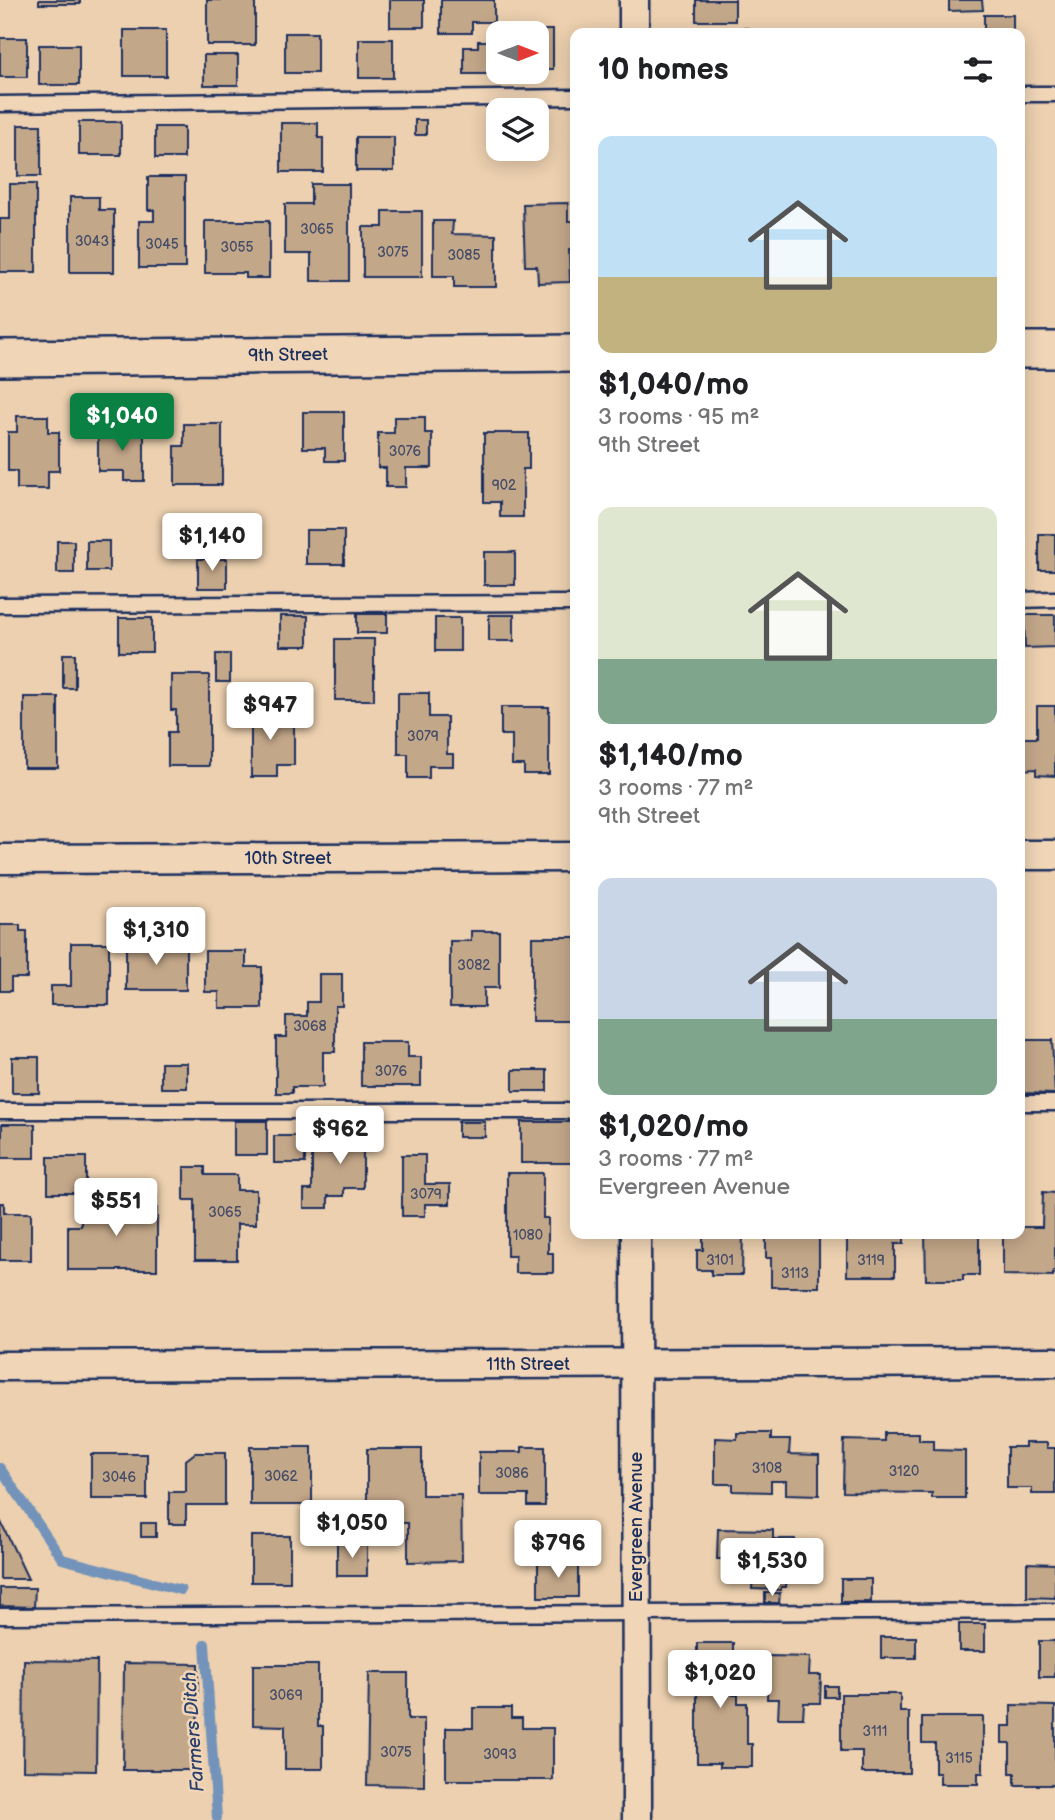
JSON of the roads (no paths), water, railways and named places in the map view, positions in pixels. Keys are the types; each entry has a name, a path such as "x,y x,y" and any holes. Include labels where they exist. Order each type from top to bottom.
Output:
{"street":[{"path":"634,0 634,28"},
{"path":"1025,350 1055,350"},
{"name":"9th Street","path":"0,358 570,353"},
{"path":"1025,855 1055,855"},
{"name":"10th Street","path":"0,859 570,857"},
{"name":"Evergreen Avenue","path":"636,1239 637,1820"},
{"name":"11th Street","path":"0,1366 1055,1362"}],"lane":[{"path":"1025,94 1055,94"},
{"path":"0,104 570,97"},
{"path":"1025,600 1055,599"},
{"path":"0,605 570,603"},
{"path":"1025,1104 1055,1103"},
{"path":"0,1111 570,1111"},
{"path":"0,1616 1055,1611"}],"waterway":[{"name":"Farmers Ditch","path":"0,1468 62,1559 181,1590"},
{"name":"Farmers Ditch","path":"205,1644 217,1818"}]}
